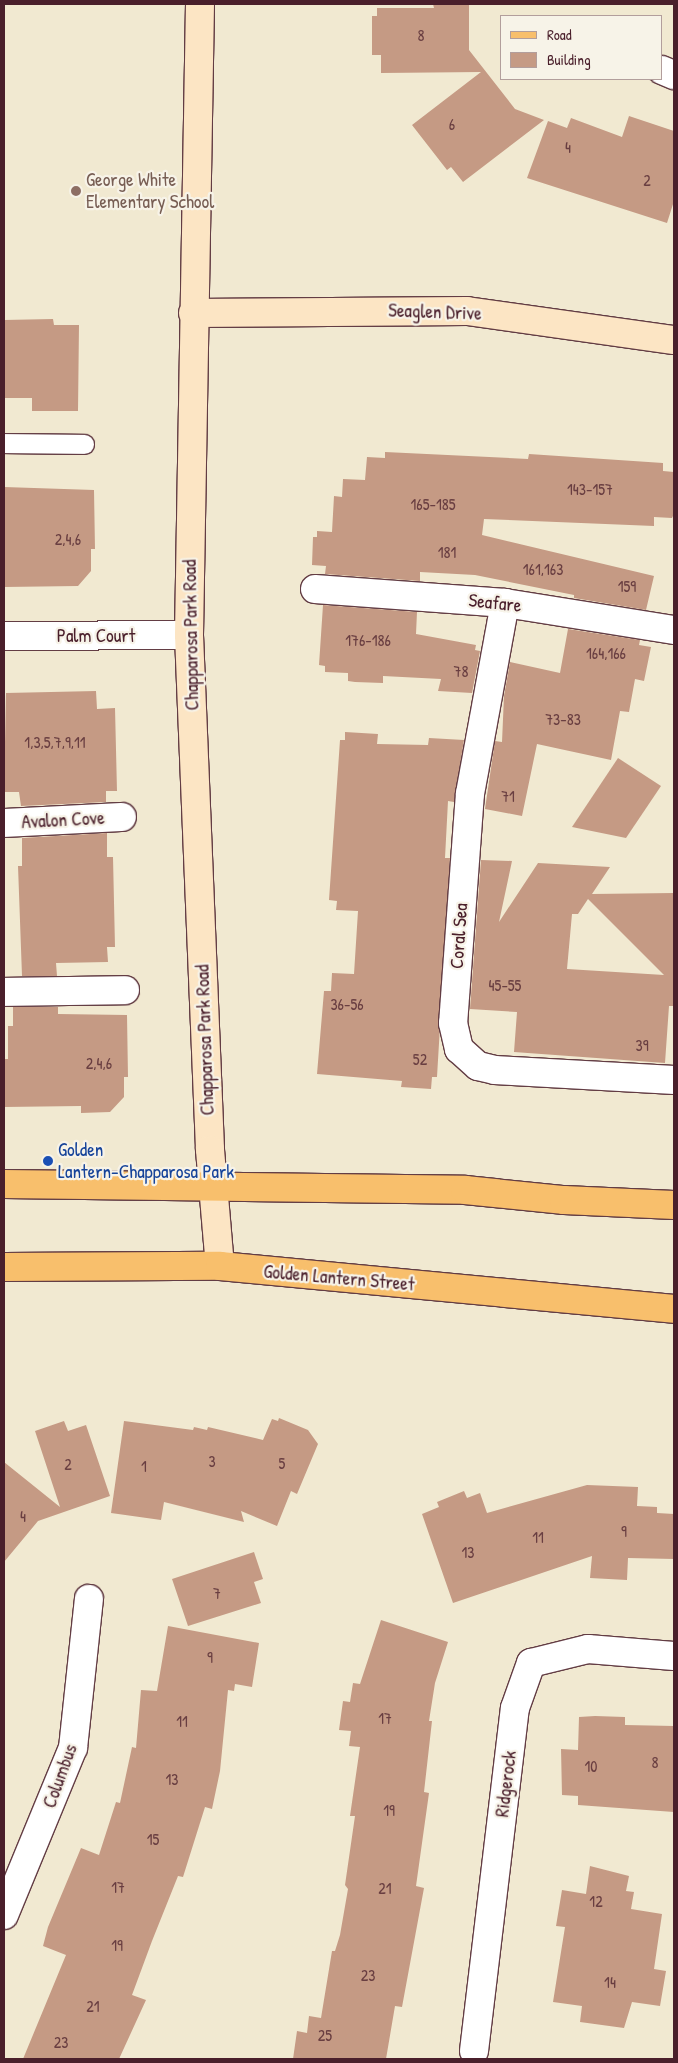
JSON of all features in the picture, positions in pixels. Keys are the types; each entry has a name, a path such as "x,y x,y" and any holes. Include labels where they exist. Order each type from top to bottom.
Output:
{"main road":[{"path":"4,1184 213,1184 465,1190 564,1200 674,1205"},
{"name":"Golden Lantern Street","path":"4,1267 220,1266 674,1309"}],"street":[{"name":"Chapparosa Park Road","path":"200,4 193,313 189,635 213,1184 220,1266"},
{"name":"Seaglen Drive","path":"193,313 467,311 674,340"},
{"name":"Seafare","path":"315,589 505,603 674,630"},
{"name":"Coral Sea","path":"505,603 470,793 453,1023 459,1049 478,1066 495,1070 674,1080"},
{"name":"Palm Court","path":"4,636 189,635"},
{"name":"Avalon Cove","path":"4,822 122,817"},
{"path":"4,992 125,990"},
{"name":"Columbus","path":"4,1915 73,1748 89,1599"},
{"name":"Ridgerock","path":"474,2051 515,1708 531,1663 588,1649 674,1656"}],"lane":[{"path":"4,443 84,444"}],"building":[{"path":"433,4 469,4 469,50 515,109 544,120 463,182 451,167 447,170 412,125 481,72 381,73 381,55 372,55 372,16 377,16 377,8 434,8"},
{"path":"629,116 674,131 674,201 667,223 527,178 548,121 567,128 571,118 622,137"},
{"path":"53,319 54,325 79,325 78,411 32,411 32,398 4,398 4,320"},
{"path":"385,452 528,459 529,454 663,463 663,471 674,472 674,514 672,518 654,517 654,526 484,519 482,535 654,576 646,610 574,598 574,595 475,575 420,572 420,581 325,574 326,566 312,565 313,537 317,537 317,531 332,532 334,496 342,497 343,479 365,480 367,457 385,458"},
{"path":"4,487 94,490 95,549 91,549 91,571 78,586 4,587"},
{"path":"323,605 417,612 416,634 476,645 475,650 480,651 472,693 438,691 441,679 383,676 383,683 355,682 348,681 348,673 325,672 325,666 319,665"},
{"path":"568,629 640,640 639,645 651,647 644,681 635,679 629,712 620,711 611,760 537,744 522,816 485,809 495,741 502,742 504,696 510,662 560,673"},
{"path":"96,691 97,709 115,708 117,791 106,791 106,802 21,806 19,792 4,792 6,693"},
{"path":"345,732 378,734 377,744 428,745 429,738 464,740 454,802 448,801 445,858 450,858 437,1077 432,1077 431,1089 401,1087 402,1081 317,1074 324,991 331,991 332,973 354,974 358,911 336,910 337,901 329,900 340,740 345,740"},
{"path":"618,758 661,786 626,838 572,827"},
{"path":"107,833 107,857 113,857 115,947 107,947 108,962 56,963 57,976 22,976 18,866 22,866 22,838"},
{"path":"481,860 512,861 499,922 538,863 610,867 592,894 674,893 674,1006 669,1006 665,1063 514,1052 517,1012 470,1009","holes":["588,899 664,975 567,969 572,914 578,914"]},
{"path":"13,1007 58,1007 58,1014 127,1015 128,1077 124,1077 124,1097 110,1112 81,1113 81,1106 4,1107 4,1059 8,1059 8,1026 13,1026"},
{"path":"279,1418 308,1430 318,1444 297,1494 291,1491 277,1526 241,1511 244,1522 164,1502 161,1520 111,1513 124,1421 193,1430 194,1427 207,1430 208,1427 263,1440 272,1419 278,1421"},
{"path":"64,1421 68,1431 86,1425 110,1496 38,1521 4,1562 4,1462 60,1507 35,1431"},
{"path":"587,1485 638,1487 637,1506 657,1507 657,1513 674,1514 674,1559 628,1558 627,1580 590,1578 592,1556 453,1603 422,1514 439,1507 437,1502 464,1491 467,1498 480,1493 487,1513"},
{"path":"254,1552 263,1579 254,1582 261,1603 188,1626 172,1579"},
{"path":"381,1620 448,1642 435,1683 429,1721 432,1721 424,1792 429,1793 416,1886 424,1888 402,2007 395,2006 386,2059 293,2059 297,2031 307,2033 309,2016 321,2018 332,1951 335,1951 340,1935 348,1889 345,1885 355,1816 350,1816 360,1747 349,1746 351,1731 339,1730 343,1701 350,1702 353,1683 360,1684"},
{"path":"168,1626 259,1643 252,1687 235,1684 234,1691 228,1690 220,1771 212,1809 205,1807 183,1877 178,1876 152,1941 132,1995 146,2000 119,2059 23,2059 66,1955 43,1946 48,1927 81,1848 99,1855 116,1802 120,1803 132,1747 136,1748 141,1690 157,1691"},
{"path":"579,1717 625,1717 625,1725 674,1726 674,1812 578,1805 578,1796 562,1795 561,1749 578,1750"},
{"path":"590,1866 629,1876 626,1891 634,1892 631,1909 662,1914 654,1969 666,1971 660,2006 632,2002 624,2028 580,2022 582,2006 553,2002 565,1927 556,1926 562,1890 586,1894"}],"place":[{"name":"George White Elementary School","path":"76,191"},
{"name":"Golden Lantern-Chapparosa Park","path":"48,1161"}]}
